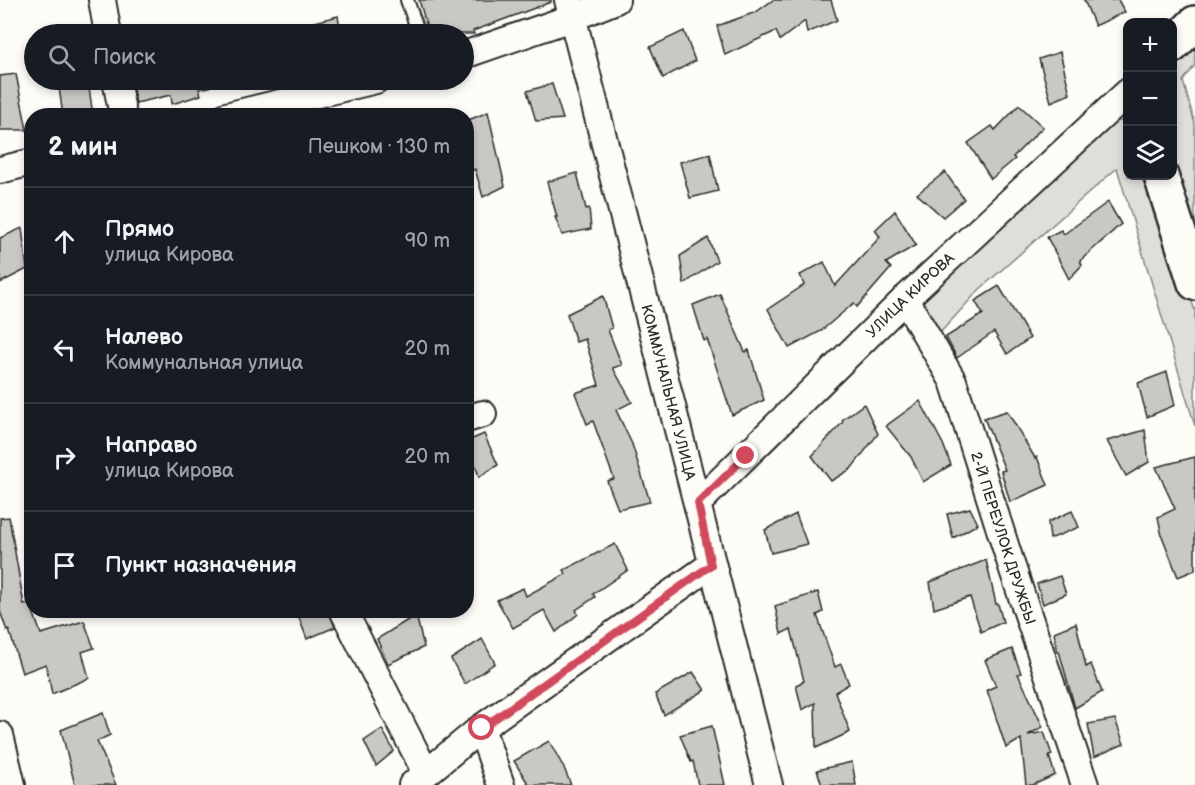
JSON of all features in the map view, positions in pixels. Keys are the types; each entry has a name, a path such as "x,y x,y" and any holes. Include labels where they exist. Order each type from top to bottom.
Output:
{"main road":[{"path":"1177,42 1195,23"},
{"path":"1162,180 1195,283"}],"street":[{"path":"102,0 106,24"},
{"path":"474,51 571,8 616,0"},
{"name":"КОММУНАЛЬНАЯ УЛИЦА","path":"571,8 698,503 711,565 769,785"},
{"path":"118,90 121,108"},
{"path":"259,108 334,90"},
{"name":"УЛИЦА КИРОВА","path":"698,503 905,299 1123,97"},
{"path":"0,170 24,164"},
{"name":"2-Й ПЕРЕУЛОК ДРУЖБЫ","path":"905,299 953,381 1085,785"},
{"path":"347,618 419,779 482,728 711,565"},
{"path":"482,728 501,785"},
{"path":"0,735 12,785"}],"lane":[{"path":"407,0 415,24"}],"shaded area":[{"path":"1195,39 1195,65 1183,81 1195,124 1195,241 1177,180 1177,57"},
{"path":"1123,121 1123,180 1154,180 1195,311 1195,426 1117,168 979,290 939,334 917,295 1110,122"}],"building":[{"path":"419,0 551,0 551,2 474,31 474,24 426,24"},
{"path":"773,0 831,0 837,20 807,33 805,21 780,40 776,31 725,55 717,26 756,12"},
{"path":"1084,0 1118,0 1125,12 1095,26"},
{"path":"338,16 339,24 307,24"},
{"path":"684,31 695,61 663,78 650,47"},
{"path":"1060,52 1070,94 1051,102 1039,59"},
{"path":"16,74 24,115 24,130 0,130 0,76"},
{"path":"552,84 563,119 536,121 527,91"},
{"path":"59,90 89,90 92,108 62,108"},
{"path":"133,90 199,90 201,95 172,104 171,95 136,103"},
{"path":"1019,105 1043,127 1013,157 1015,159 991,179 968,143 992,126 995,130"},
{"path":"488,112 505,186 483,197 474,170 474,118"},
{"path":"710,154 718,191 690,198 680,162"},
{"path":"945,172 964,199 943,217 917,194"},
{"path":"577,173 586,209 589,208 591,229 562,235 555,217 557,217 547,182"},
{"path":"1108,202 1121,224 1080,261 1082,265 1069,279 1047,237 1061,230 1064,234"},
{"path":"895,211 916,245 886,263 891,268 857,307 854,303 821,331 789,348 768,309 804,285 800,275 824,262 835,286 880,237 875,230"},
{"path":"22,228 24,271 0,283 0,238"},
{"path":"708,238 717,261 684,284 680,256"},
{"path":"999,286 1030,338 1007,354 994,332 957,358 946,337 983,314 975,301"},
{"path":"720,294 745,352 749,350 764,400 732,415 707,339 704,341 693,305"},
{"path":"603,296 612,328 608,330 622,365 613,368 632,402 616,410 632,444 650,502 618,509 607,481 614,479 593,421 587,424 575,393 599,385 585,339 576,342 567,314"},
{"path":"1167,372 1175,405 1147,417 1138,383"},
{"path":"920,401 943,444 951,465 923,482 911,457 886,426"},
{"path":"864,404 878,434 851,469 831,481 812,456 843,422 842,420"},
{"path":"1007,411 1035,458 1037,457 1048,485 1010,502 1001,471 1005,470 984,418"},
{"path":"1145,430 1149,462 1126,476 1107,441"},
{"path":"484,434 498,465 479,477 474,461 474,438"},
{"path":"1195,457 1195,570 1178,577 1162,536 1158,517 1175,509 1156,467"},
{"path":"970,508 978,524 953,538 947,514"},
{"path":"1072,511 1079,527 1050,539 1048,522"},
{"path":"796,514 807,544 771,553 765,530"},
{"path":"9,517 24,605 24,618 35,618 41,634 84,621 94,648 82,652 89,678 52,694 46,664 22,673 9,630 7,631 0,611 0,518"},
{"path":"615,544 628,570 593,594 595,597 576,610 578,614 556,632 544,610 513,628 497,600 523,588 526,596 566,574 564,570"},
{"path":"986,560 996,604 998,604 1003,622 981,632 970,597 934,609 930,582"},
{"path":"1060,576 1066,594 1043,604 1037,584"},
{"path":"818,592 823,612 817,615 835,667 841,664 849,684 835,692 850,732 816,748 815,703 802,710 796,685 804,681 791,629 781,634 775,606"},
{"path":"299,618 331,618 335,627 307,639"},
{"path":"411,618 417,618 424,647 388,664 377,639"},
{"path":"1076,623 1086,667 1091,664 1102,692 1075,708 1059,651 1057,651 1054,632"},
{"path":"482,639 495,663 465,684 451,659"},
{"path":"1012,649 1021,673 1018,674 1043,727 1028,735 1044,732 1052,755 1049,756 1055,775 1033,785 1026,785 1021,739 1006,748 987,690 996,686 985,660"},
{"path":"693,672 705,690 664,715 655,694"},
{"path":"103,713 110,735 97,741 116,785 75,785 61,730"},
{"path":"1115,719 1124,744 1094,757 1088,724"},
{"path":"712,726 725,785 698,785 693,761 691,762 680,735"},
{"path":"382,729 394,751 376,766 364,741"},
{"path":"549,741 571,785 529,785 514,761"},
{"path":"852,762 856,785 822,785 817,770"}],"route":[{"path":"482,728 711,565 698,503 746,456"}]}
